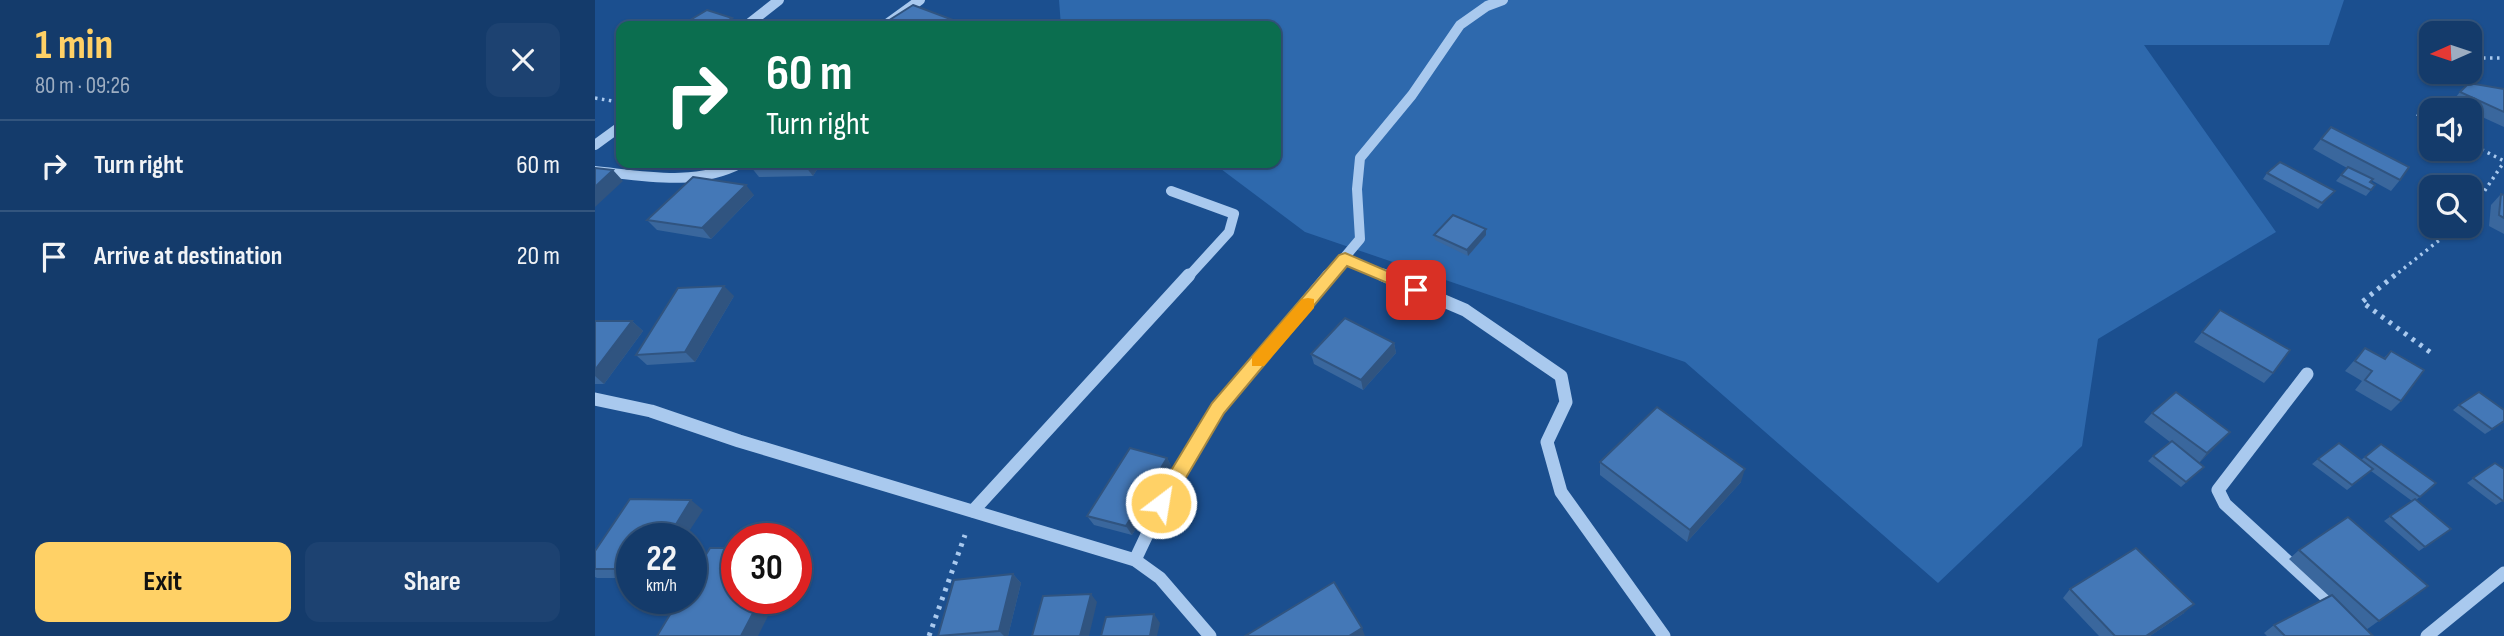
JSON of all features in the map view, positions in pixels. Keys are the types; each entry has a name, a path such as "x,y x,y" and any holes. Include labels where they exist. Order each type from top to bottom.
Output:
{"street":[{"path":"752,21 779,0"},
{"path":"891,21 920,0"},
{"path":"1135,560 1161,503 1218,408 1360,239 1357,189 1360,159 1412,94 1460,25 1487,6 1503,0"},
{"path":"595,145 616,130"},
{"path":"595,171 672,179 729,172 734,168"},
{"path":"973,512 1229,232 1234,214 1171,191"},
{"path":"1345,259 1465,310 1561,376 1566,387 1567,406 1547,442 1561,492 1664,636"},
{"path":"2307,374 2218,490 2225,504 2348,617"},
{"path":"595,399 651,411 739,442 1135,560 1160,578 1210,636"},
{"path":"2427,636 2504,573"}],"path":[{"path":"2482,58 2504,58"},
{"path":"595,98 616,102"},
{"path":"2482,150 2504,162 2482,195"},
{"path":"2430,352 2362,302 2442,238"},
{"path":"929,636 973,512"}],"shaded area":[{"path":"1059,0 2344,0 2329,45 2144,45 2276,232 2098,339 2082,446 1938,583 1685,362 1305,232 1220,168 1281,168 1281,21 1061,21"}],"building":[{"path":"913,5 953,20 952,21 888,21"},
{"path":"707,10 732,18 727,21 688,21"},
{"path":"2468,84 2504,89 2504,112 2482,102 2482,98 2473,98 2460,92"},
{"path":"2331,127 2409,167 2400,180 2321,139"},
{"path":"2280,162 2335,191 2322,203 2267,173"},
{"path":"2348,167 2373,179 2370,182 2375,185 2371,190 2341,175"},
{"path":"595,168 613,170 595,187"},
{"path":"693,177 746,185 702,228 647,220"},
{"path":"2501,194 2504,195 2504,218 2499,215"},
{"path":"1453,215 1486,229 1467,250 1434,235"},
{"path":"724,286 685,352 636,355 678,288"},
{"path":"2220,310 2290,350 2273,373 2202,332"},
{"path":"1345,318 1394,343 1361,380 1311,354"},
{"path":"595,321 632,321 595,370"},
{"path":"2365,348 2385,359 2391,351 2424,370 2401,401 2365,380 2372,371 2355,361"},
{"path":"2176,392 2230,432 2207,453 2152,413"},
{"path":"2479,392 2504,410 2504,421 2492,429 2459,405"},
{"path":"1657,407 1745,469 1690,530 1600,462"},
{"path":"2172,441 2204,467 2186,482 2153,456"},
{"path":"2339,443 2373,469 2352,485 2318,459"},
{"path":"2381,444 2436,483 2420,497 2365,457"},
{"path":"1130,448 1167,458 1126,526 1087,516"},
{"path":"2495,463 2504,469 2503,501 2473,478"},
{"path":"630,499 691,500 677,523 616,523 616,569 595,569 595,551"},
{"path":"2415,499 2451,529 2425,547 2390,516"},
{"path":"2348,517 2428,586 2379,621 2299,550"},
{"path":"710,548 721,548 721,614 753,614 741,636 657,636 670,614 707,614 707,553"},
{"path":"2136,548 2194,604 2146,636 2115,636 2070,589"},
{"path":"1013,574 999,631 938,636 954,580"},
{"path":"1334,582 1362,628 1349,636 1245,636"},
{"path":"1091,594 1080,636 1032,636 1043,596"},
{"path":"2332,595 2373,636 2285,636 2274,625"},
{"path":"1154,614 1150,636 1101,636 1106,617"}],"slow traffic":[{"path":"1258,362 1308,304"}],"route":[{"path":"1161,503 1218,408 1345,259 1416,290"}]}
